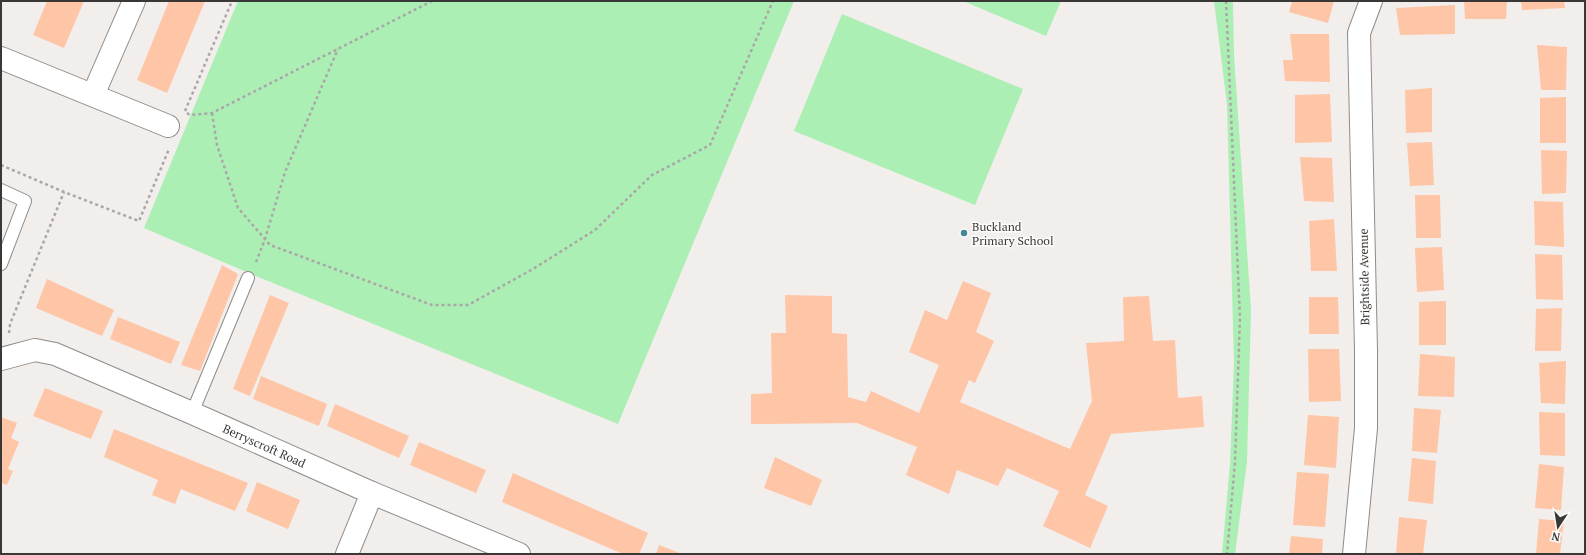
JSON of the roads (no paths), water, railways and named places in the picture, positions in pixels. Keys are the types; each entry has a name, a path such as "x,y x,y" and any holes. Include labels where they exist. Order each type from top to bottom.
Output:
{"street":[{"path":"93,95 134,1"},
{"name":"Brightside Avenue","path":"1354,554 1366,428 1366,350 1359,33 1371,1"},
{"path":"1,58 174,129"},
{"name":"Berryscroft Road","path":"4,358 35,350 55,354 372,493 519,554"},
{"path":"347,554 372,493"}],"lane":[{"path":"1,190 25,201 1,264"},
{"path":"192,413 248,278"}],"place":[{"name":"Buckland Primary School","path":"964,233"}]}
